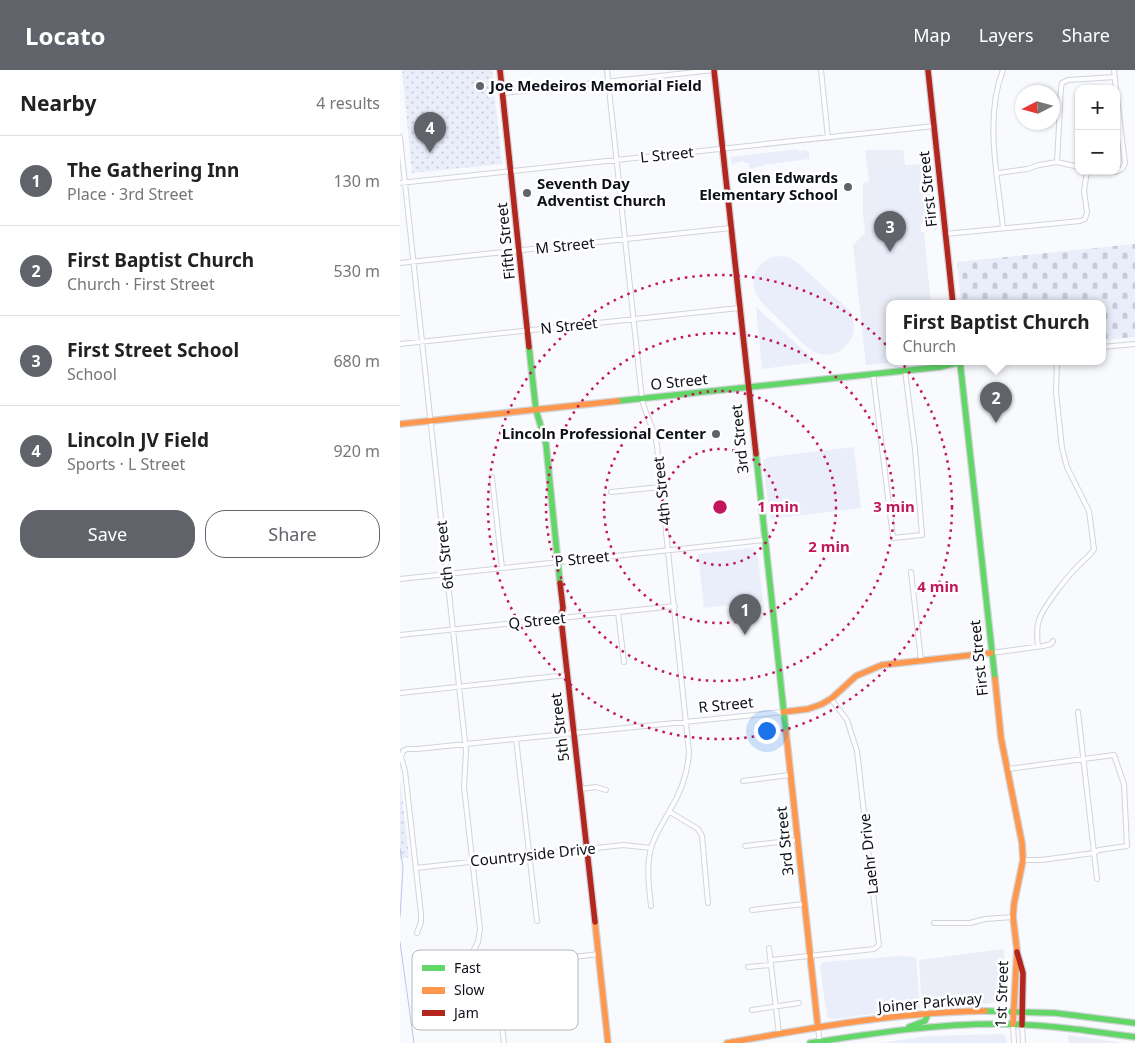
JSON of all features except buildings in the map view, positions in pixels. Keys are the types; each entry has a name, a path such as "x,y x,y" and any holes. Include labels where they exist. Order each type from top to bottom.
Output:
{"street":[{"name":"Fifth Street","path":"500,70 536,410"},
{"name":"4th Street","path":"607,70 642,399 645,413 656,438 689,752 688,765 679,793 657,832 651,848 648,871 651,906"},
{"path":"502,93 714,70"},
{"name":"3rd Street","path":"714,70 747,387 820,1042"},
{"path":"821,70 828,138"},
{"name":"First Street","path":"928,70 953,300"},
{"path":"1003,70 997,89 994,120 1004,228"},
{"path":"1114,70 1116,85"},
{"path":"1057,162 1062,83 1068,80 1115,77"},
{"path":"1120,122 1125,163 1120,170"},
{"name":"L Street","path":"402,183 934,126"},
{"name":"6th Street","path":"400,137 402,183 414,262 465,744 464,787 480,929 478,942 474,950"},
{"path":"998,173 1027,170 1039,165 1057,162 1075,166"},
{"path":"946,234 1080,221 1085,218 1087,212 1084,190 1086,175"},
{"name":"M Street","path":"400,263 731,228"},
{"name":"N Street","path":"400,344 739,308"},
{"path":"1106,347 1135,344"},
{"name":"O Street","path":"400,424 949,365"},
{"name":"First Street","path":"962,365 1001,738 1021,831 1023,860 1013,917 1017,950"},
{"path":"1038,647 1038,620 1043,611 1077,566 1094,549 1089,511 1067,467 1062,448 1056,392 1057,365"},
{"path":"873,374 893,538 922,535 915,449 905,371"},
{"name":"5th Street","path":"536,410 546,444 563,608 561,618 608,1043"},
{"path":"492,477 502,568"},
{"path":"611,492 661,487"},
{"name":"P Street","path":"400,578 764,540"},
{"path":"911,572 921,660"},
{"name":"Q Street","path":"400,635 675,606"},
{"path":"618,612 624,662"},
{"name":"R Street","path":"416,868 405,770 401,757 403,751 407,749 811,708 832,698 856,676 869,669 896,663 1038,647 1048,645 1053,641"},
{"path":"400,693 567,675"},
{"name":"Laehr Drive","path":"810,956 874,949 879,945 857,751 847,720 832,698"},
{"path":"1078,712 1097,879"},
{"path":"516,739 537,921"},
{"path":"1008,769 1114,754 1124,784 1127,846 1099,850 1094,853 1041,860 1023,860"},
{"path":"743,780 790,775"},
{"path":"581,789 596,787 606,790"},
{"path":"670,812 698,829 702,836 708,903"},
{"path":"745,846 797,840"},
{"name":"Countryside Drive","path":"416,868 623,845 651,848"},
{"path":"416,868 421,914 421,922 417,932"},
{"path":"752,910 804,904"},
{"path":"934,923 970,924 985,919 1013,917"},
{"path":"769,948 779,1034"},
{"name":"1st Street","path":"1014,1043 1013,1024 1017,950"},
{"name":"1st Street","path":"1017,950 1024,973 1023,1043"},
{"path":"578,956 599,954"},
{"path":"748,967 810,956"},
{"path":"752,1010 799,1003"},
{"name":"Joiner Parkway","path":"728,1043 818,1028 928,1014 1023,1011 1135,1023"},
{"path":"896,1031 925,1021 928,1014"},
{"name":"Joiner Parkway","path":"810,1043 896,1031 1013,1024 1068,1028 1135,1037"},
{"path":"502,1030 504,1043"}],"shaded area":[{"path":"865,150 903,150 905,165 929,164 937,219 921,223 921,232 924,234 931,300 886,300 886,363 866,365 853,245 865,233 863,183 869,181"},
{"path":"1004,949 1007,1002 922,1008 919,960"},
{"path":"1068,1035 1119,1042 1119,1043 1069,1043"}],"green space":[{"path":"402,70 492,70 502,164 412,173"},
{"path":"798,149 799,151 809,152 809,159 763,165 749,169 749,163 744,163 743,161 732,164 731,157"},
{"path":"930,166 937,228 935,231 932,231 934,230 933,222 929,220 923,221 920,224 921,232 925,233 924,238 918,236 923,242 924,253 921,244 911,230 912,225 909,221 905,224 903,222 899,227 895,220 886,227 884,225 868,237 866,223 875,222 875,224 888,220 884,219 880,170"},
{"path":"890,236 903,255 896,261 879,244"},
{"path":"1135,244 1135,337 1106,340 1106,300 961,300 957,262"},
{"path":"776,256 789,257 798,263 849,310 854,332 842,350 829,355 814,352 760,300 754,286 753,279 755,273 763,262"},
{"path":"756,307 816,362 762,369"},
{"path":"875,321 869,335 877,339 873,349 886,354 886,363 866,365 862,323"},
{"path":"854,447 861,508 770,519 763,460 769,457"},
{"path":"751,548 755,550 758,558 763,601 704,608 698,554"},
{"path":"400,779 409,857 400,859"},
{"path":"899,956 916,957 920,1008 833,1019 827,1017 820,966 823,962"},
{"path":"1005,1035 1007,1043 880,1043 928,1036"}],"waterway":[{"path":"400,848 403,868 400,917"},
{"path":"400,942 412,1029"},
{"path":"412,1030 414,1043"}],"traffic: fast":[{"path":"529,347 536,410 546,444 560,583"},
{"path":"618,401 948,365"},
{"path":"960,365 995,679"},
{"path":"756,454 786,732"},
{"path":"985,1011 1055,1013 1135,1023"},
{"path":"909,1027 925,1021 928,1014"},
{"path":"810,1043 908,1029 982,1024 1039,1026 1135,1037"}],"traffic: slow":[{"path":"400,424 618,401"},
{"path":"783,712 808,709 822,704 832,698 856,676 882,665 991,653"},
{"path":"995,679 1001,738 1022,843 1023,860 1013,917 1017,950 1013,1024"},
{"path":"786,732 818,1028"},
{"path":"595,922 608,1043"},
{"path":"727,1043 823,1027 920,1014 985,1011"}],"traffic: jam":[{"path":"500,70 529,347"},
{"path":"714,70 756,454"},
{"path":"928,70 953,300"},
{"path":"560,583 563,608 561,618 595,922"},
{"path":"1017,952 1023,973 1022,1025"}],"place":[{"name":"Joe Medeiros Memorial Field","path":"480,86"},
{"name":"Lincoln JV Field","path":"430,153"},
{"name":"Glen Edwards Elementary School","path":"848,187"},
{"name":"Seventh Day Adventist Church","path":"527,193"},
{"name":"First Street School","path":"890,252"},
{"name":"First Baptist Church","path":"996,423"},
{"name":"Lincoln Professional Center","path":"716,434"},
{"name":"The Gathering Inn","path":"745,635"}]}
